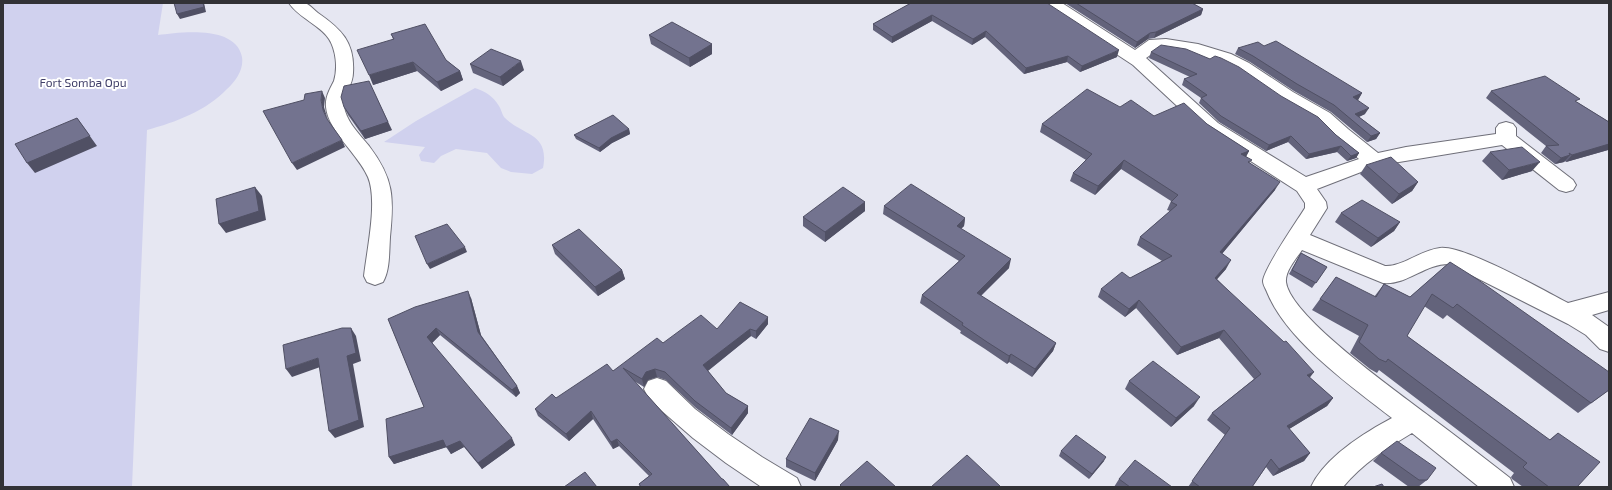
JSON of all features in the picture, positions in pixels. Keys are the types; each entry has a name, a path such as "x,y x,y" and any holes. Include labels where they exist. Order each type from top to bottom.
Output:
{"street":[{"path":"297,3 301,8 337,36 342,46 344,76 335,98 336,109 340,121 370,163 380,182 382,201 375,276"},
{"path":"1051,3 1135,58 1206,122 1304,186 1315,202 1316,208 1278,270 1275,278 1275,286 1285,304 1300,322 1328,350 1375,390 1500,487"},
{"path":"1135,58 1155,44 1166,44 1198,49 1225,58 1243,67 1286,96 1323,117 1375,162"},
{"path":"1304,186 1354,167 1406,154 1488,142 1506,133 1566,185"},
{"path":"1297,239 1383,274 1394,275 1431,258 1440,256 1456,258 1568,312 1594,328 1609,342"},
{"path":"1568,312 1609,301"},
{"path":"657,389 683,414 719,444 787,487"},
{"path":"1325,487 1348,462 1366,448 1390,432 1414,419"}],"green space":[{"name":"Fort Somba Opu","path":"3,3 163,3 158,35 193,32 219,35 230,40 238,47 242,57 241,70 236,79 210,104 190,115 147,130 132,487 3,487"},
{"path":"475,88 492,97 499,106 504,117 533,136 538,141 544,156 543,168 532,174 511,172 501,168 487,153 456,149 441,156 434,163 421,161 419,155 425,147 384,142 416,121"}],"building":[{"path":"174,3 203,3 204,7 177,14"},
{"path":"911,3 1047,3 1119,50 1082,66 1068,56 1026,68 986,31 973,39 932,15 892,37 873,24"},
{"path":"1076,3 1192,3 1203,9 1156,32 1150,33 1137,42"},
{"path":"672,22 712,44 689,58 649,35"},
{"path":"425,24 446,60 460,71 437,82 413,62 369,75 357,50 394,39 391,34"},
{"path":"1276,41 1362,93 1353,97 1369,108 1355,114 1380,133 1371,136 1334,105 1238,48 1258,42 1264,46"},
{"path":"1161,45 1186,49 1210,59 1215,56 1239,67 1281,96 1318,117 1336,135 1359,153 1351,156 1341,146 1309,154 1291,136 1269,145 1221,116 1201,98 1207,95 1184,79 1197,74 1151,52"},
{"path":"491,49 521,61 500,77 470,64"},
{"path":"1545,76 1580,99 1575,101 1609,122 1609,144 1572,155 1569,153 1570,155 1561,158 1546,146 1559,145 1491,91"},
{"path":"369,81 388,122 361,131 344,107 341,97 344,86"},
{"path":"1087,89 1120,107 1131,100 1154,116 1184,103 1207,124 1249,151 1241,154 1252,160 1248,162 1280,182 1220,252 1231,260 1215,278 1284,342 1286,341 1314,372 1307,375 1333,398 1287,426 1310,453 1279,469 1271,459 1252,487 1200,487 1192,481 1230,428 1212,413 1261,374 1224,330 1181,347 1139,300 1129,309 1101,289 1122,272 1130,278 1172,256 1140,237 1177,205 1171,202 1178,195 1124,160 1098,186 1073,173 1092,154 1042,124"},
{"path":"322,91 321,100 323,110 327,119 342,140 292,163 263,111 304,100 305,94"},
{"path":"613,115 629,129 611,138 599,148 574,135"},
{"path":"77,118 90,136 27,163 15,144"},
{"path":"1522,147 1540,162 1509,170 1490,152"},
{"path":"1391,157 1418,182 1399,194 1366,165"},
{"path":"911,184 965,218 957,226 1011,259 977,293 1056,343 1035,369 1011,354 1009,356 987,342 962,325 963,323 922,295 965,256 884,206"},
{"path":"255,187 259,211 219,224 216,199"},
{"path":"843,187 865,202 825,232 803,217"},
{"path":"1362,200 1400,222 1378,238 1341,213"},
{"path":"447,224 465,247 427,264 415,236"},
{"path":"579,229 622,270 595,287 552,245"},
{"path":"1301,253 1327,267 1316,283 1292,270"},
{"path":"1450,262 1477,279 1609,372 1609,390 1591,403 1457,304 1453,308 1432,294 1407,336 1550,440 1558,433 1600,462 1577,487 1549,487 1523,467 1527,463 1388,359 1386,362 1379,359 1359,342 1368,325 1320,299 1336,277 1376,297 1384,284 1410,297"},
{"path":"468,291 478,332 517,386 512,390 436,328 427,337 512,438 478,463 460,441 446,447 443,440 389,457 386,419 424,407 388,319 415,307"},
{"path":"740,302 768,317 756,331 750,329 703,365 726,393 748,406 731,428 695,401 665,372 655,369 646,372 642,379 623,368 730,487 641,487 639,484 652,474 617,439 611,442 591,411 566,434 535,409 552,394 556,398 607,364 613,371 657,338 663,343 701,315 717,329"},
{"path":"342,328 351,328 356,353 347,356 359,420 329,431 318,358 286,369 283,345"},
{"path":"1153,361 1200,397 1176,418 1129,381"},
{"path":"810,418 839,431 815,473 786,459"},
{"path":"1076,435 1106,457 1092,474 1061,451"},
{"path":"1397,441 1436,468 1427,480 1419,480 1381,453"},
{"path":"967,455 1001,487 931,487"},
{"path":"1135,460 1172,487 1130,487 1119,479"},
{"path":"867,461 896,487 842,487 840,485"},
{"path":"585,472 597,487 564,487"},
{"path":"1382,484 1384,487 1373,487"}]}
